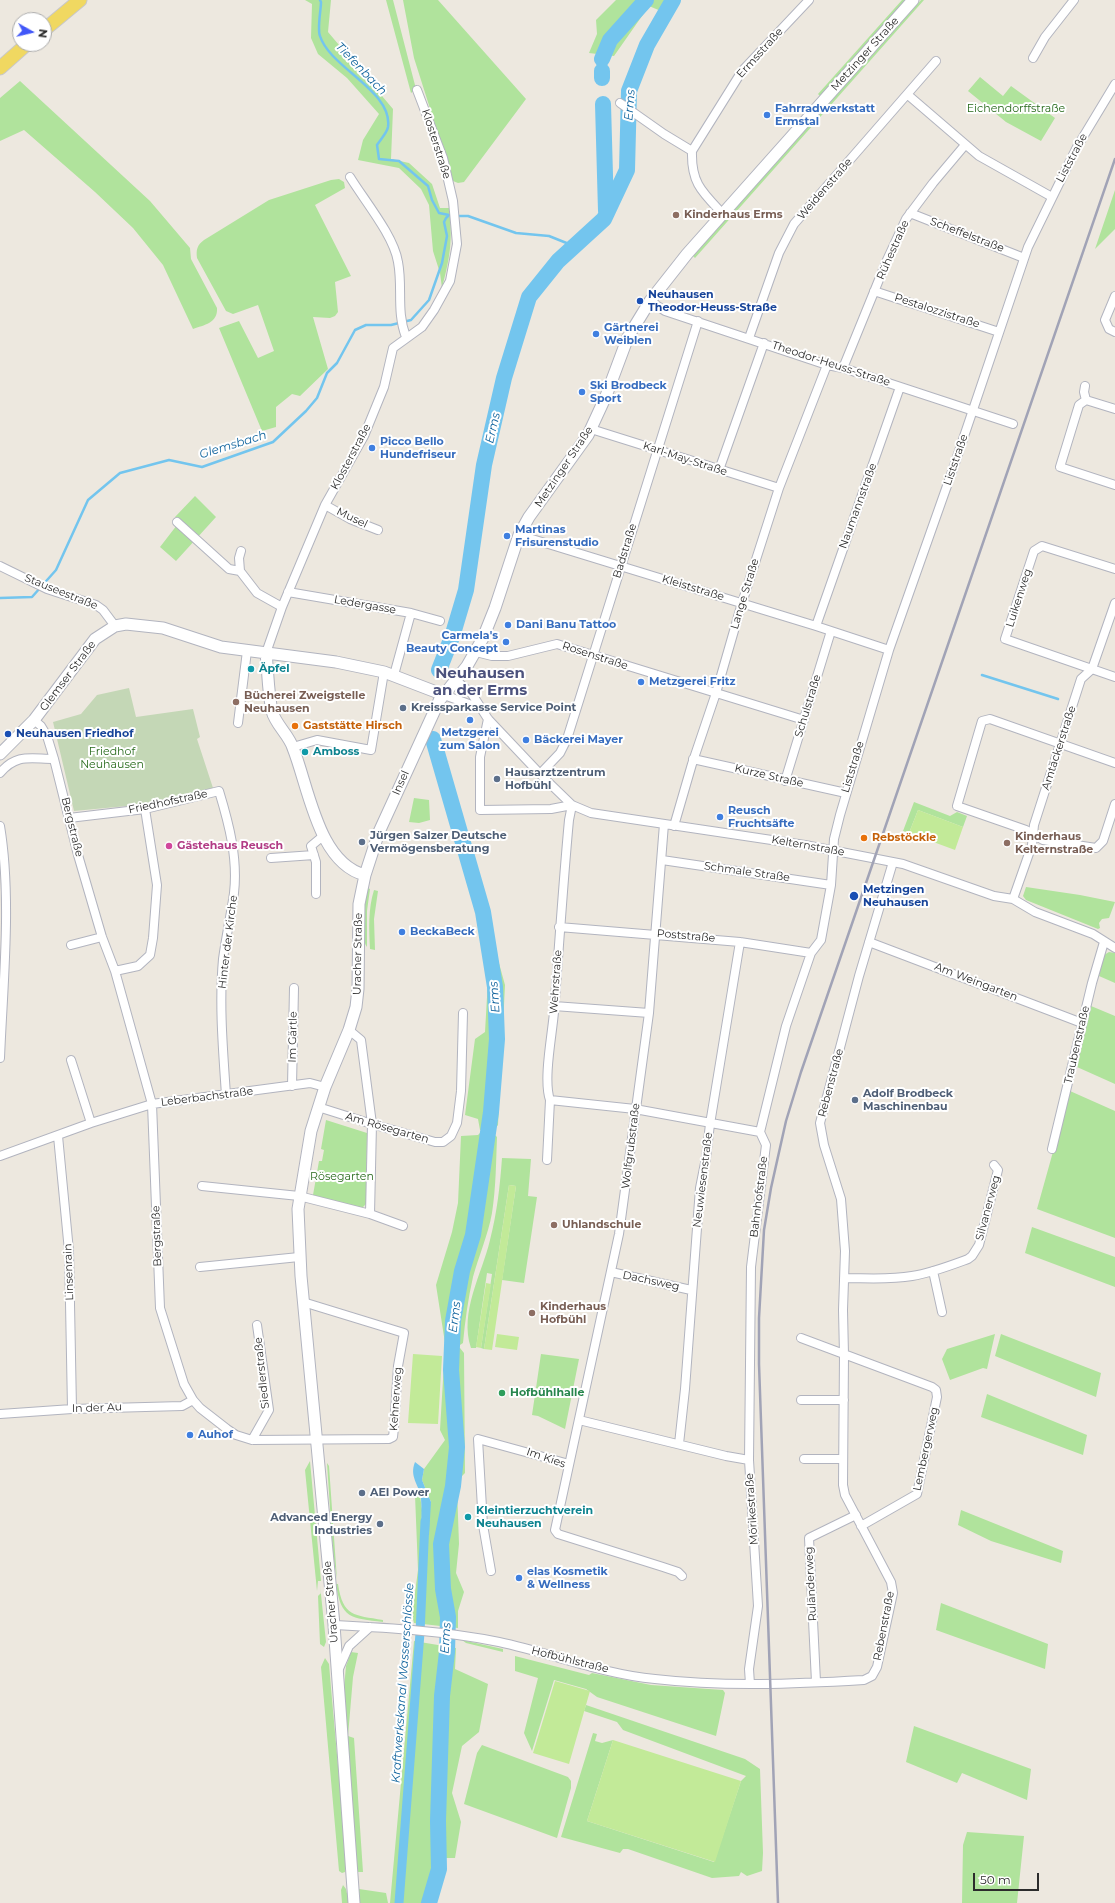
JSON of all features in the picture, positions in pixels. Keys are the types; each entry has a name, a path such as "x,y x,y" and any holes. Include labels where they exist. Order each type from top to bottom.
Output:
{"main road":[{"path":"52,23 80,0"},
{"path":"0,68 18,52"}],"street":[{"name":"Ermsstraße","path":"692,151 742,71 809,0"},
{"name":"Metzinger Straße","path":"444,695 457,681 476,652 495,608 519,535 529,517 591,428 628,337 650,301 679,264 913,0"},
{"path":"1033,58 1045,37 1074,0"},
{"name":"Weidenstraße","path":"749,338 779,253 794,224 908,95 936,61"},
{"name":"Liststraße","path":"834,850 834,839 846,792 889,650 1024,258 1033,235 1078,147 1115,84"},
{"name":"Klosterstraße","path":"266,653 282,607 325,505 364,436 384,387 393,348 405,334 422,327 434,310 450,281 457,244 452,208 453,201 443,158 418,90"},
{"path":"908,95 979,156 1052,197"},
{"path":"620,103 664,134 692,151 691,166 696,182 723,214"},
{"name":"Rühestraße","path":"843,368 874,291 910,213 965,145"},
{"path":"350,177 390,239 397,257 399,316 405,334"},
{"name":"Scheffelstraße","path":"910,213 1024,258"},
{"name":"Pestalozzistraße","path":"874,291 999,332"},
{"path":"1115,296 1106,320 1109,329 1115,332"},
{"name":"Theodor-Heuss-Straße","path":"650,301 665,311 827,365 843,368 1013,424"},
{"name":"Badstraße","path":"540,774 560,752 565,743 594,655 620,567 698,321"},
{"path":"719,470 764,343"},
{"name":"Lange Straße","path":"674,826 693,759 716,693 742,603 779,488 827,365"},
{"path":"1085,386 1084,392 1086,400"},
{"name":"Naumannstraße","path":"816,626 900,387"},
{"path":"1086,400 1115,409"},
{"path":"1086,400 1079,405 1060,467 1115,485"},
{"name":"Karl-May-Straße","path":"591,428 779,488"},
{"name":"Musel","path":"325,505 350,519 378,530"},
{"path":"177,522 229,569 240,571"},
{"name":"Kleiststraße","path":"519,535 816,626 889,650"},
{"name":"Luikenweg","path":"1092,669 1005,639 1034,551 1042,546 1115,569"},
{"path":"241,550 239,558 240,571 257,593 282,607"},
{"name":"Stauseestraße","path":"0,566 47,589 96,605 103,610 115,626"},
{"name":"Ledergasse","path":"288,592 411,613 440,622"},
{"name":"Amtäckerstraße","path":"1013,899 1032,845 1034,825 1081,679 1092,669 1115,603"},
{"path":"293,747 317,740 371,750 389,674 411,613"},
{"path":"115,626 138,625 163,628 221,646 247,651 336,662 389,674 480,708"},
{"name":"Glemser Straße","path":"0,754 34,720 95,639 115,626"},
{"name":"Schulstraße","path":"786,781 831,631"},
{"name":"Rosenstraße","path":"476,652 492,656 508,656 557,644 804,720"},
{"path":"238,723 247,651"},
{"path":"266,653 272,712 293,747 323,836 334,854 341,862 356,872 365,875"},
{"path":"1092,669 1115,677"},
{"name":"Kelternstraße","path":"457,681 472,694 488,719 540,774 572,805 591,813 834,850 903,864 994,896 1013,899 1035,912 1093,934 1115,948"},
{"name":"Insel","path":"365,875 379,832 436,708 444,695"},
{"path":"488,719 480,757 480,810 551,809 572,805"},
{"path":"1115,763 1067,748 1060,742 990,719 982,722 956,806 1026,830 1043,840 1096,848 1103,841 1115,804"},
{"name":"Bergstraße","path":"34,720 41,726 47,736 70,818 78,855 102,938 115,971 152,1104 160,1308 184,1384 193,1400 200,1408 236,1435 252,1440 316,1439"},
{"path":"0,773 4,768 18,758 54,759"},
{"name":"Kurze Straße","path":"693,759 786,781 846,792"},
{"name":"Friedhofstraße","path":"70,818 144,809 219,792"},
{"name":"Hinter der Kirche","path":"219,792 228,822 235,855 234,891 224,958 221,999 226,1095"},
{"name":"Wehrstraße","path":"547,1160 550,1100 547,1092 559,926 569,820 572,805"},
{"path":"115,971 138,966 150,955 153,938 157,885 144,809"},
{"name":"Wolfgrubstraße","path":"570,1464 619,1234 649,1013 664,824"},
{"path":"0,826 5,857 5,931 0,1058"},
{"path":"316,894 316,862 311,846 323,836"},
{"name":"Bahnhofstraße","path":"749,1460 751,1267 766,1145 760,1132 786,1026 811,953 821,940 831,885 834,850"},
{"path":"271,858 314,855"},
{"name":"Schmale Straße","path":"662,860 831,885"},
{"name":"Rebenstraße","path":"770,1683 864,1680 872,1676 876,1667 893,1593 892,1582 861,1526 844,1490 845,1251 842,1209 824,1146 820,1123 869,942 893,862"},
{"name":"Uracher Straße","path":"354,1903 334,1625 299,1257 299,1196 311,1131 318,1107 349,1030 357,1001 358,911 365,875"},
{"name":"Poststraße","path":"559,926 740,942 811,953"},
{"path":"71,945 102,938"},
{"name":"Neuwiesenstraße","path":"678,1444 684,1389 700,1188 740,942"},
{"name":"Am Weingarten","path":"869,942 1082,1023"},
{"name":"Traubenstraße","path":"1052,1149 1082,1023 1104,942"},
{"name":"Im Gärtle","path":"292,1086 294,988"},
{"path":"554,1006 649,1013"},
{"name":"Am Rösegarten","path":"318,1107 435,1142 443,1142 451,1136 457,1123 461,1091 463,1013"},
{"path":"349,1030 361,1040 372,1124 370,1214"},
{"path":"71,1060 92,1123"},
{"name":"Leberbachstraße","path":"0,1156 92,1123 152,1104 310,1083 325,1087"},
{"path":"550,1100 635,1109 760,1132"},
{"name":"Linsenrain","path":"58,1136 69,1251 72,1409"},
{"name":"Silvanerweg","path":"844,1278 881,1279 911,1276 933,1271 968,1259 972,1256 979,1245 998,1170 994,1165"},
{"path":"202,1186 299,1196 370,1214 403,1226"},
{"path":"200,1267 299,1257"},
{"path":"933,1271 942,1312"},
{"name":"Dachsweg","path":"611,1272 691,1290"},
{"name":"Kehnerweg","path":"303,1302 404,1333 398,1366 393,1437 386,1440 316,1439"},
{"name":"Siedlerstraße","path":"252,1440 269,1410 257,1325"},
{"path":"801,1338 844,1355"},
{"name":"Lembergerweg","path":"844,1355 932,1387 936,1390 937,1397 917,1494 861,1526"},
{"name":"In der Au","path":"0,1414 72,1409 182,1406 193,1400"},
{"path":"801,1400 844,1400"},
{"name":"Mörikestraße","path":"579,1420 749,1460 758,1597 755,1635 750,1669 750,1684"},
{"name":"Im Kies","path":"491,1570 483,1526 478,1439 570,1464 556,1532 678,1572 682,1576"},
{"path":"804,1459 843,1460"},
{"name":"Ruländerweg","path":"816,1682 808,1538 856,1515"},
{"name":"Hofbühlstraße","path":"334,1625 414,1630 499,1642 644,1678 693,1682 750,1684 770,1683"},
{"path":"337,1674 350,1646 370,1627"}],"green space":[{"path":"305,0 331,0 328,32 393,109 391,159 409,163 432,184 440,208 449,208 451,240 442,288 440,273 433,251 429,205 421,189 399,168 358,160 363,140 379,114 347,78 318,54 311,38 312,4"},
{"path":"386,0 393,0 416,89 411,93"},
{"path":"403,0 438,0 526,99 464,182 458,183 453,181 414,58"},
{"path":"616,0 679,0 668,14 649,6 614,56 589,53 597,34 596,20"},
{"path":"902,0 906,0 820,96 818,94"},
{"path":"921,0 924,0 695,258 693,256"},
{"name":"Eichendorffstraße","path":"980,77 1003,96 1011,86 1055,118 1041,141 1006,122 968,91"},
{"path":"20,81 150,201 190,248 191,259 217,308 217,313 210,323 193,329 163,265 133,228 95,192 24,130 0,141 0,98"},
{"path":"339,179 344,182 345,188 315,205 351,276 335,282 338,312 335,316 330,318 313,317 328,369 300,396 292,394 276,407 276,427 262,431 219,328 239,321 258,358 274,351 258,305 233,314 226,311 197,258 198,248 204,240 269,200 331,180"},
{"path":"1115,190 1115,229 1095,249"},
{"path":"195,496 216,517 176,561 160,547 177,525 189,529 175,517"},
{"name":"Friedhof Neuhausen","path":"129,688 136,717 193,709 200,737 197,739 213,788 148,804 74,811 53,722 81,714 97,695"},
{"path":"414,798 429,800 430,820 419,823 409,822"},
{"path":"914,802 950,816 957,812 967,816 963,827 918,810 909,833 903,831"},
{"path":"918,810 963,827 955,850 909,833"},
{"path":"1026,887 1115,902 1109,918 1102,919 1099,923 1100,928 1098,929 1026,900 1023,896"},
{"path":"368,888 370,889 367,911 367,947 363,935 363,927 364,909"},
{"path":"374,890 378,891 374,919 375,950 370,949 369,934 369,919"},
{"path":"1109,952 1115,953 1115,983 1099,976 1104,955"},
{"path":"497,956 505,985 498,1125 494,1130 480,1130 478,1119 465,1115 475,1039 485,1032 489,962"},
{"path":"1091,1006 1115,1016 1115,1084 1077,1067"},
{"path":"1070,1091 1115,1111 1115,1238 1037,1209"},
{"name":"Rösegarten","path":"326,1120 367,1133 366,1204 362,1208 358,1209 313,1195 319,1161 322,1161 324,1150 321,1149"},
{"path":"480,1133 494,1134 497,1137 496,1175 492,1213 471,1285 463,1343 460,1345 445,1343 436,1285 452,1232 458,1203 461,1136 478,1135"},
{"path":"502,1158 531,1159 528,1196 537,1197 524,1283 502,1280 516,1186 509,1185 484,1349 481,1348 492,1274 487,1273 476,1348 471,1348 468,1334 470,1307 492,1230 498,1199"},
{"path":"509,1185 516,1186 492,1350 484,1349"},
{"path":"1032,1227 1115,1257 1115,1287 1025,1253"},
{"path":"486,1283 491,1284 481,1348 476,1347"},
{"path":"497,1334 519,1337 517,1350 495,1347"},
{"path":"995,1334 987,1369 983,1368 950,1380 942,1359 947,1349"},
{"path":"1001,1334 1101,1373 1096,1397 995,1356"},
{"path":"445,1346 460,1348 464,1353 465,1473 461,1477 457,1488 459,1544 456,1573 464,1592 458,1611 458,1628 414,1623 412,1615 418,1570 415,1495 420,1495 422,1510 421,1533 431,1502 422,1480 424,1469 445,1440 440,1430"},
{"path":"413,1354 442,1356 438,1424 408,1423"},
{"path":"541,1354 579,1359 565,1429 538,1416 532,1415"},
{"path":"987,1394 1087,1435 1083,1455 981,1417"},
{"path":"310,1461 321,1581 318,1581 317,1591 305,1470"},
{"path":"327,1463 329,1466 337,1580 333,1553"},
{"path":"961,1510 1063,1551 1061,1563 991,1541 958,1525"},
{"path":"336,1584 338,1584 340,1595 347,1609 357,1615 383,1620 383,1622 349,1615 341,1604"},
{"path":"321,1593 326,1642 324,1647 320,1644 318,1596"},
{"path":"941,1603 1048,1644 1045,1669 936,1630"},
{"path":"462,1640 503,1649 503,1652 466,1643"},
{"path":"414,1641 456,1648 455,1669 488,1684 479,1732 462,1746 452,1793 461,1822 455,1858 443,1858 432,1903 390,1903"},
{"path":"351,1652 358,1653 353,1677 348,1736 354,1738 363,1872 357,1872 344,1688 346,1666"},
{"path":"515,1656 589,1675 592,1673 651,1685 723,1690 725,1693 716,1736 597,1697 586,1689 554,1680 532,1751 524,1733 538,1678 515,1671"},
{"path":"325,1658 329,1664 345,1844 345,1872 342,1873 339,1871 321,1667"},
{"path":"555,1681 590,1691 569,1764 533,1753"},
{"path":"586,1705 745,1759 760,1769 763,1853 762,1871 747,1876 741,1872 739,1876 712,1878 628,1849 623,1849 620,1853 561,1837 593,1733 597,1734 595,1741 602,1743 613,1740 587,1821 714,1862 741,1781 746,1776 623,1730 617,1722 584,1711"},
{"path":"914,1726 1031,1769 1027,1800 962,1773 957,1783 906,1762"},
{"path":"613,1740 741,1781 715,1862 587,1821"},
{"path":"482,1745 568,1777 571,1781 571,1788 557,1838 464,1804 477,1753"},
{"path":"967,1832 1024,1836 1017,1903 962,1903 963,1845"},
{"path":"343,1885 346,1889 349,1903 342,1903 341,1890"},
{"path":"359,1889 386,1893 388,1903 360,1903"}],"water":[{"path":"415,1462 424,1469 422,1480 431,1502 429,1535 421,1533 421,1498 413,1472"}],"waterway":[{"name":"Tiefenbach","path":"320,0 319,33 326,48 371,91 381,102 387,114 388,127 377,145 379,159 399,161 428,186 432,200 439,213 449,215"},
{"name":"Erms","path":"602,59 610,40 646,0"},
{"name":"Erms","path":"439,670 452,637 466,590 484,465 504,378 529,297 558,261 604,219 627,170 629,91 647,45 673,0"},
{"name":"Erms","path":"602,71 602,78"},
{"name":"Erms","path":"603,104 606,211"},
{"name":"Glemsbach","path":"0,598 32,597 56,570 88,500 120,473 169,460 202,467 273,442 306,411 317,398 327,373 337,363 355,330 366,325 391,325 411,320 429,300 442,263 447,236 444,222 449,215"},
{"name":"Tiefenbach","path":"456,216 468,216 516,233 549,236 574,246"},
{"path":"982,675 1058,699"},
{"name":"Erms","path":"429,1903 439,1869 438,1821 442,1696 447,1652 448,1617 443,1589 441,1544 453,1486 457,1447 451,1370 453,1321 462,1271 473,1235 491,1112 497,1039 495,987 483,912 433,739"},
{"name":"Kraftwerkskanal Wasserschlössle","path":"399,1903 420,1633 425,1521"}],"railway":[{"path":"778,1903 759,1364 759,1318 764,1230 771,1188 786,1121 801,1072 1115,159"}],"place":[{"name":"Fahrradwerkstatt Ermstal","path":"767,115"},
{"name":"Kinderhaus Erms","path":"676,215"},
{"name":"Neuhausen Theodor-Heuss-Straße","path":"640,301"},
{"name":"Gärtnerei Weiblen","path":"596,334"},
{"name":"Ski Brodbeck Sport","path":"582,392"},
{"name":"Picco Bello Hundefriseur","path":"372,448"},
{"name":"Martinas Frisurenstudio","path":"507,536"},
{"name":"Dani Banu Tattoo","path":"508,625"},
{"name":"Carmela's Beauty Concept","path":"506,642"},
{"name":"Äpfel","path":"251,669"},
{"name":"Metzgerei Fritz","path":"641,682"},
{"name":"Bücherei Zweigstelle Neuhausen","path":"236,702"},
{"name":"Kreissparkasse Service Point","path":"403,708"},
{"name":"Metzgerei zum Salon","path":"470,720"},
{"name":"Gaststätte Hirsch","path":"295,726"},
{"name":"Neuhausen Friedhof","path":"8,734"},
{"name":"Bäckerei Mayer","path":"526,740"},
{"name":"Amboss","path":"305,752"},
{"name":"Hausarztzentrum Hofbühl","path":"497,779"},
{"name":"Reusch Fruchtsäfte","path":"720,817"},
{"name":"Rebstöckle","path":"864,838"},
{"name":"Jürgen Salzer Deutsche Vermögensberatung","path":"362,842"},
{"name":"Kinderhaus Kelternstraße","path":"1007,843"},
{"name":"Gästehaus Reusch","path":"169,846"},
{"name":"Metzingen Neuhausen","path":"854,896"},
{"name":"BeckaBeck","path":"402,932"},
{"name":"Adolf Brodbeck Maschinenbau","path":"855,1100"},
{"name":"Uhlandschule","path":"554,1225"},
{"name":"Kinderhaus Hofbühl","path":"532,1313"},
{"name":"Hofbühlhalle","path":"502,1393"},
{"name":"Auhof","path":"190,1435"},
{"name":"AEI Power","path":"362,1493"},
{"name":"Kleintierzuchtverein Neuhausen","path":"468,1517"},
{"name":"Advanced Energy Industries","path":"380,1524"},
{"name":"elas Kosmetik & Wellness","path":"519,1578"}],"district":[{"name":"Neuhausen an der Erms","path":"480,682"}]}
